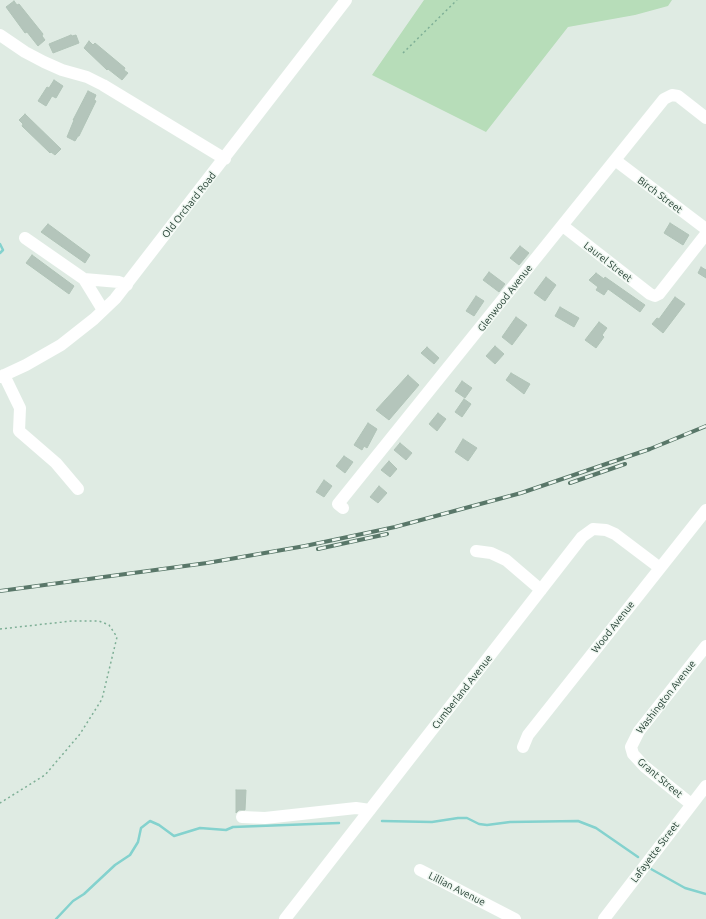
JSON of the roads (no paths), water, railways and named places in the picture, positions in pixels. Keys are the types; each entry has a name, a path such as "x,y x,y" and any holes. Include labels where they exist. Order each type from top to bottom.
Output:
{"street":[{"name":"Old Orchard Road","path":"2,376 53,350 82,329 127,285 346,0"},
{"path":"0,35 25,52 44,62 62,70 87,77 103,85 224,159"},
{"name":"Glenwood Avenue","path":"341,506 664,99 672,95 680,97 706,118"},
{"name":"Birch Street","path":"616,160 706,229"},
{"name":"Laurel Street","path":"563,226 650,294 655,296 659,294 706,234"},
{"path":"26,238 84,279 103,310"},
{"path":"84,279 119,282 127,285"},
{"path":"2,376 20,408 19,431 56,463 78,490"},
{"name":"Wood Avenue","path":"523,747 528,735 706,510"},
{"name":"Cumberland Avenue","path":"285,919 582,537 593,529 603,529 615,534 660,568"},
{"path":"476,552 486,552 502,558 541,590"},
{"name":"Washington Avenue","path":"632,750 632,744 639,731 706,646"},
{"name":"Grant Street","path":"632,750 644,766 691,804"},
{"name":"Lafayette Street","path":"604,919 706,786"},
{"path":"242,817 265,818 356,808 370,810"},
{"name":"Lillian Avenue","path":"420,870 506,908 514,919"}],"waterway":[{"path":"0,244 3,250 0,253"},
{"path":"382,821 432,822 467,818 479,824 487,825 510,822 578,821 596,828 638,857"},
{"path":"56,919 73,901 84,894 115,865 130,855 138,842 141,828 150,821 159,825 174,836 200,828 226,830 233,827 339,823"},
{"path":"651,869 685,888 706,894"}],"railway":[{"path":"0,591 207,563 305,546 395,527 521,493 650,449 706,426"},
{"path":"570,483 625,464"},
{"path":"318,549 387,534"}]}
